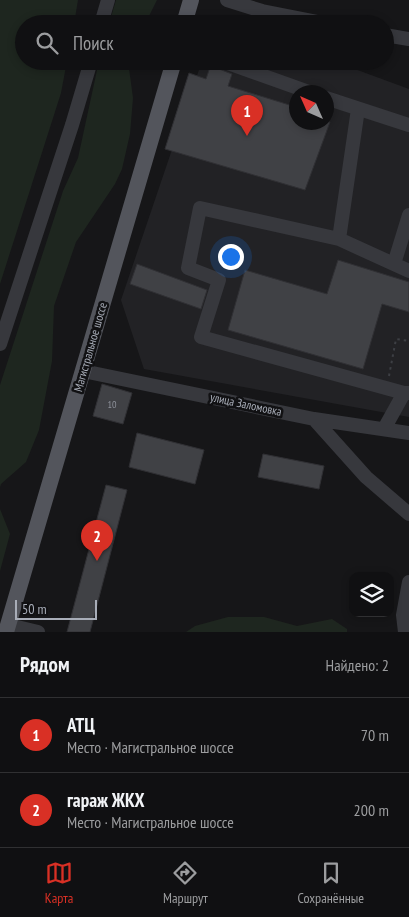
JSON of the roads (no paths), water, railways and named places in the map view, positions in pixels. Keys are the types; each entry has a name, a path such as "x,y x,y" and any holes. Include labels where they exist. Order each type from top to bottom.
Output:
{"main road":[{"path":"187,15 191,0"},
{"name":"Магистральное шоссе","path":"7,628 171,70"}],"street":[{"path":"104,15 108,0"},
{"path":"227,0 282,15"},
{"path":"394,36 409,39"},
{"path":"0,344 72,126 88,70"},
{"path":"247,70 289,85"},
{"path":"334,101 409,125"},
{"path":"339,239 358,109"},
{"path":"384,429 407,393 201,336 219,280 188,268 200,208 339,239 409,271"},
{"path":"394,264 409,215"},
{"name":"улица Заломовка","path":"83,370 314,419 409,434"},
{"path":"314,419 366,477 409,514"},
{"path":"405,632 409,582"},
{"path":"7,628 38,632"}],"place":[{"name":"АТЦ","path":"247,136"},
{"name":"гараж ЖКХ","path":"97,561"}]}
